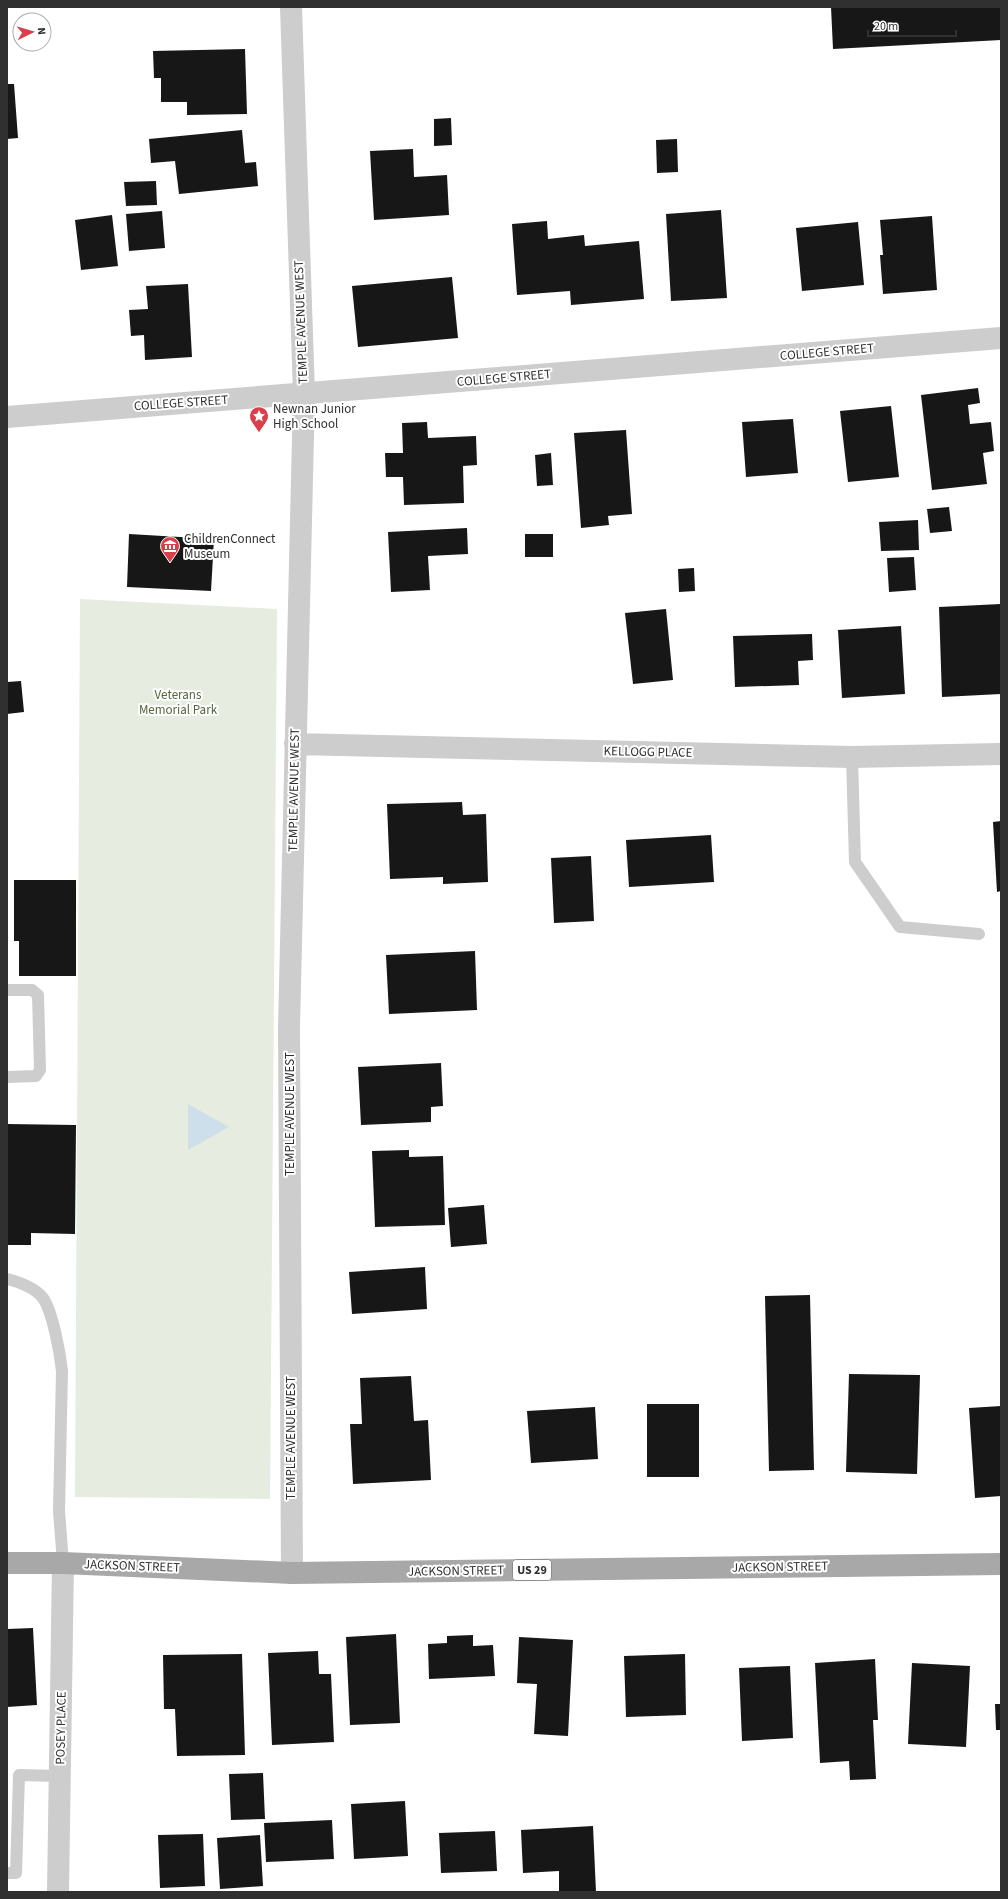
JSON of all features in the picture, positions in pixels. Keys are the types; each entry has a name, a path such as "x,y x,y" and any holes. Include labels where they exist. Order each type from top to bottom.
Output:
{"main road":[{"name":"JACKSON STREET","path":"7,1563 63,1563 292,1573 1001,1564"}],"street":[{"name":"TEMPLE AVENUE WEST","path":"291,7 304,394 289,1028 292,1573"},
{"name":"COLLEGE STREET","path":"7,417 1001,338"},
{"name":"KELLOGG PLACE","path":"295,744 852,757 1001,754"},
{"name":"POSEY PLACE","path":"58,1892 63,1563"}],"lane":[{"path":"852,757 855,862 900,927 979,934"},
{"path":"7,990 32,990 38,995 40,1070 36,1076 7,1077"},
{"path":"7,1280 26,1286 43,1298 56,1333 60,1353 62,1371 59,1511 63,1563"},
{"path":"7,1873 16,1873 19,1775 60,1776"}],"green space":[{"name":"Veterans Memorial Park","path":"80,599 277,609 270,1499 75,1497"}],"water":[{"path":"188,1104 229,1127 188,1150"}],"building":[{"path":"831,7 1001,7 1001,40 833,49"},
{"path":"245,49 247,114 187,115 187,102 161,102 161,78 154,78 153,51"},
{"path":"7,84 14,84 18,138 7,139"},
{"path":"451,118 452,145 434,146 434,119"},
{"path":"242,130 245,163 256,162 258,186 179,194 175,161 151,163 149,139"},
{"path":"677,139 678,172 657,173 656,140"},
{"path":"413,149 414,177 447,175 449,215 374,220 370,151"},
{"path":"156,181 157,205 126,206 124,182"},
{"path":"721,210 727,298 671,301 666,214"},
{"path":"162,211 165,248 129,251 126,214"},
{"path":"112,215 118,266 81,270 75,220"},
{"path":"932,216 937,290 883,294 880,255 883,255 880,220"},
{"path":"547,221 548,239 584,235 585,246 639,241 644,299 571,305 570,291 517,295 512,224"},
{"path":"858,222 864,285 802,291 796,228"},
{"path":"452,277 458,338 358,347 352,286"},
{"path":"188,284 192,357 145,360 144,335 131,336 129,310 148,309 146,286"},
{"path":"978,388 980,403 968,405 970,424 991,422 994,451 983,453 987,484 932,490 921,395"},
{"path":"891,406 899,477 848,482 840,411"},
{"path":"793,419 798,473 746,477 742,422"},
{"path":"427,422 428,438 476,436 477,465 463,466 464,503 404,505 403,477 386,477 385,453 403,453 402,423"},
{"path":"626,430 632,514 608,516 609,525 581,528 574,433"},
{"path":"551,453 553,485 537,486 535,455"},
{"path":"949,507 952,531 930,533 927,509"},
{"path":"918,520 919,550 881,551 879,522"},
{"path":"467,528 468,554 428,556 430,590 391,592 388,532"},
{"name":"ChildrenConnect Museum","path":"129,534 214,539 211,591 127,587"},
{"path":"525,534 553,534 553,557 525,557"},
{"path":"914,557 916,590 889,592 887,558"},
{"path":"694,568 695,591 679,592 678,569"},
{"path":"1001,604 1001,694 942,697 939,607"},
{"path":"666,609 673,680 633,684 625,613"},
{"path":"901,626 905,694 842,698 838,630"},
{"path":"812,634 813,660 798,661 799,685 735,687 733,636"},
{"path":"21,681 24,712 7,714 7,682"},
{"path":"462,802 463,815 486,814 488,882 443,884 443,877 390,879 387,804"},
{"path":"1001,821 1001,891 997,892 993,822"},
{"path":"711,835 714,882 629,887 626,840"},
{"path":"591,856 594,921 554,923 551,858"},
{"path":"14,880 76,880 76,976 19,976 19,941 14,941"},
{"path":"475,951 477,1010 389,1014 386,955"},
{"path":"441,1063 443,1106 431,1107 431,1122 361,1125 358,1067"},
{"path":"7,1124 76,1125 75,1234 31,1233 31,1245 7,1245"},
{"path":"409,1150 409,1157 443,1156 445,1225 375,1227 372,1151"},
{"path":"484,1205 487,1244 451,1247 448,1208"},
{"path":"425,1267 427,1309 352,1314 349,1272"},
{"path":"810,1295 814,1470 769,1471 765,1296"},
{"path":"849,1374 920,1375 917,1474 846,1472"},
{"path":"411,1376 414,1421 428,1420 431,1480 353,1484 350,1424 362,1424 360,1378"},
{"path":"647,1404 699,1404 699,1477 647,1477"},
{"path":"1001,1406 1001,1496 975,1498 969,1408"},
{"path":"595,1407 598,1459 531,1463 527,1411"},
{"path":"33,1628 37,1705 7,1707 7,1629"},
{"path":"396,1634 400,1723 350,1725 346,1637"},
{"path":"473,1635 473,1646 493,1645 495,1676 429,1679 428,1644 447,1643 447,1636"},
{"path":"519,1637 573,1640 568,1736 534,1734 537,1684 517,1683"},
{"path":"318,1651 319,1674 331,1674 334,1742 272,1745 268,1653"},
{"path":"242,1654 245,1755 177,1756 175,1709 164,1709 163,1655"},
{"path":"685,1654 686,1715 626,1717 624,1656"},
{"path":"875,1659 878,1720 873,1720 876,1779 850,1780 849,1761 820,1763 815,1663"},
{"path":"912,1663 970,1666 966,1747 908,1744"},
{"path":"790,1666 793,1738 742,1741 739,1668"},
{"path":"995,1704 1001,1704 1001,1730 996,1730"},
{"path":"263,1773 265,1819 231,1820 229,1774"},
{"path":"405,1801 408,1856 354,1859 351,1804"},
{"path":"332,1820 334,1859 266,1862 264,1823"},
{"path":"593,1826 596,1892 559,1892 559,1871 523,1873 521,1830"},
{"path":"495,1831 497,1871 441,1873 439,1833"},
{"path":"203,1834 205,1886 160,1888 158,1835"},
{"path":"260,1835 263,1886 220,1889 217,1838"}],"place":[{"name":"Newnan Junior High School","path":"259,433"},
{"name":"ChildrenConnect Museum","path":"170,563"}]}
